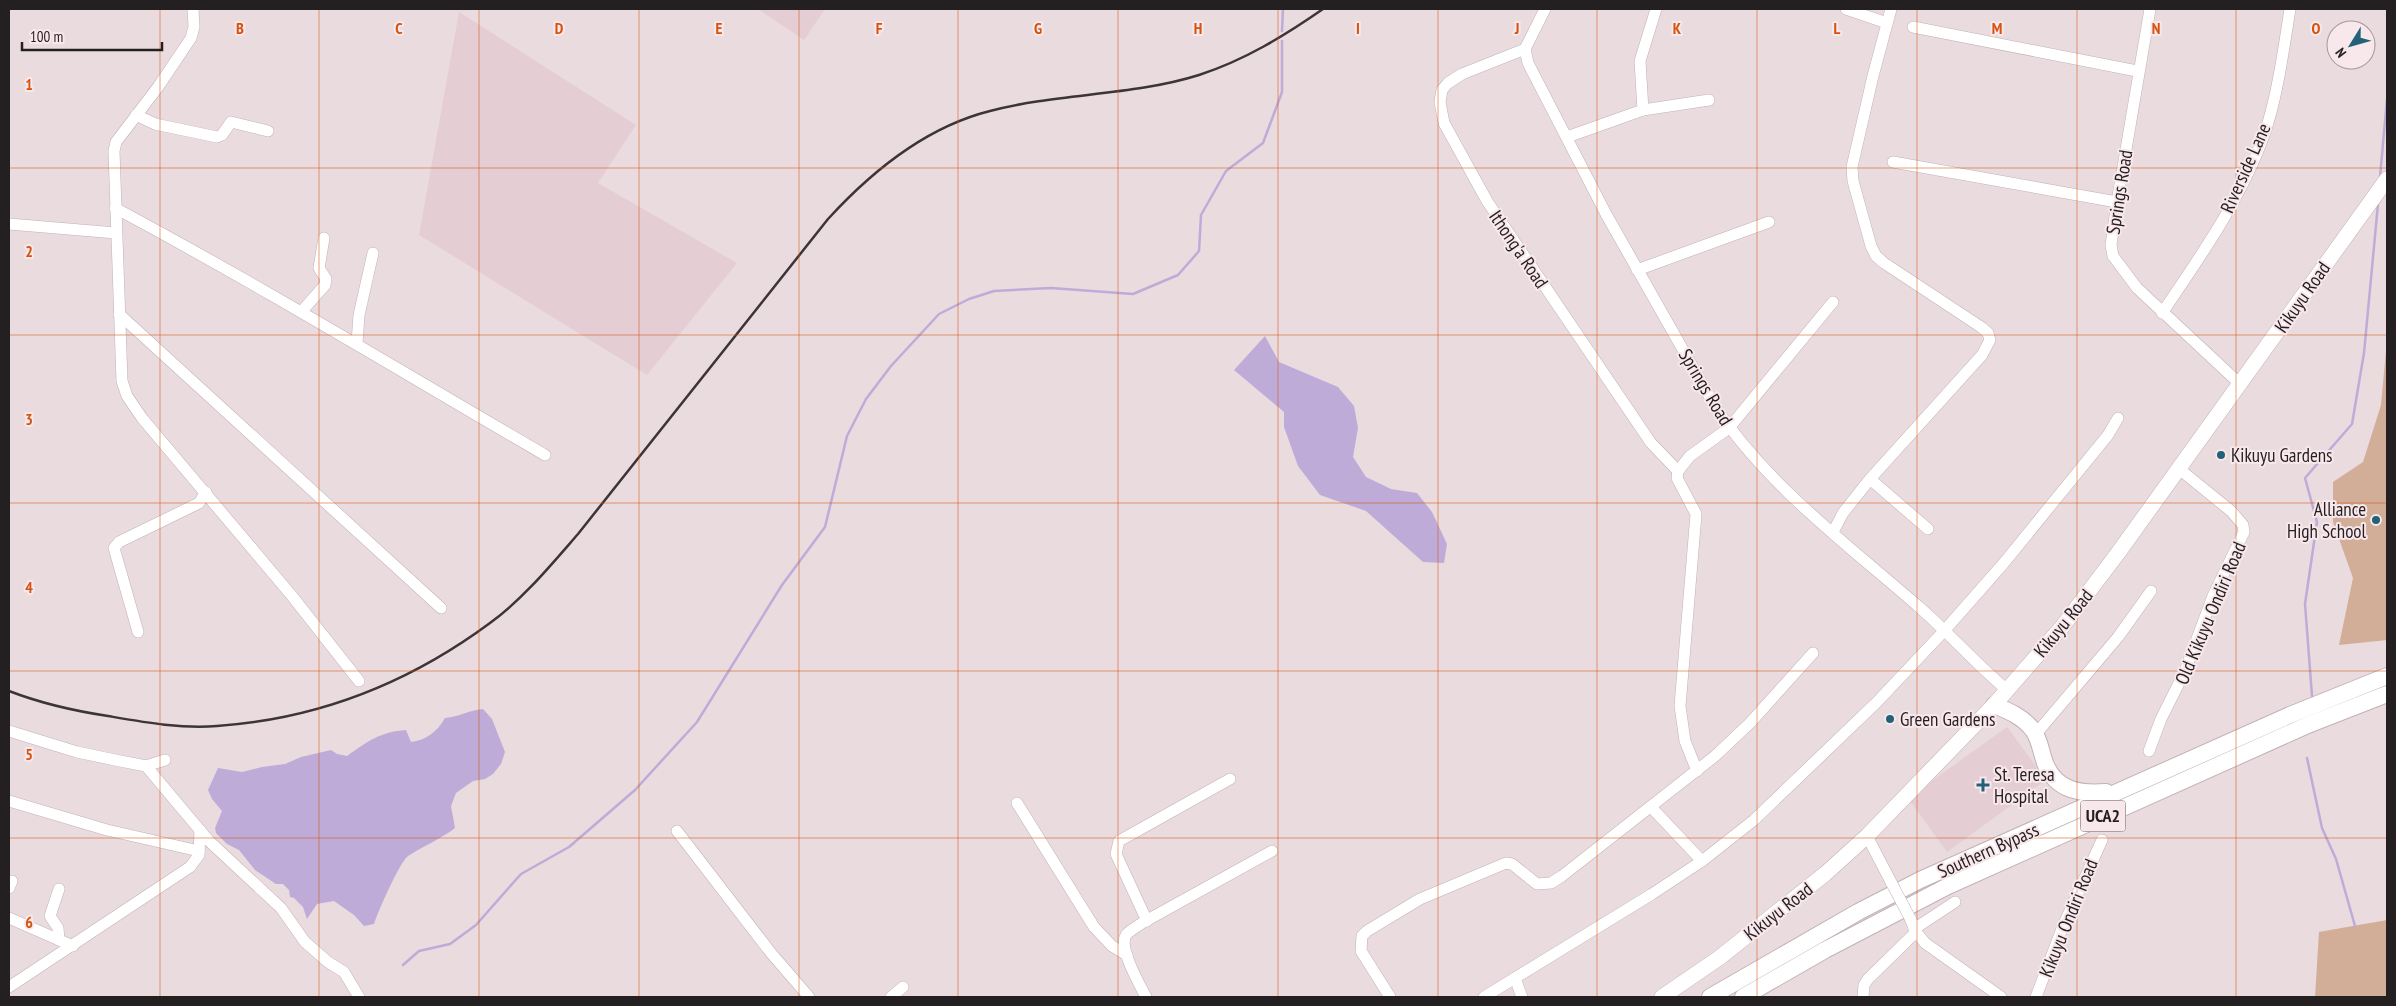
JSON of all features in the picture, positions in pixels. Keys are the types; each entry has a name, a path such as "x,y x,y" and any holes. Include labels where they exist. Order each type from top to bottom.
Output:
{"highway":[{"name":"Southern Bypass","path":"1710,997 1858,912 1920,880 2290,715 2387,676"},
{"name":"Southern Bypass","path":"1743,997 1825,950 1948,886 2310,724 2387,694"},
{"path":"1994,704 2015,714 2027,724 2035,735 2048,770 2059,783 2080,793 2116,792"}],"main road":[{"name":"Kikuyu Road","path":"1662,997 1719,958 1825,874 1867,836 2007,690 2062,627 2118,553 2387,179"}],"street":[{"path":"193,9 194,27 191,38 158,87 116,142 114,151 122,381 127,396 142,418 292,596 358,681"},
{"path":"1525,49 1545,9"},
{"path":"1643,110 1640,61 1656,9"},
{"path":"1846,9 1887,23"},
{"path":"1833,532 1843,513 1870,479 1982,355 1990,340 1988,333 1981,327 1884,263 1871,246 1852,181 1852,167 1872,76 1891,9"},
{"name":"Springs Road","path":"2150,9 2137,71 2110,245 2113,256 2137,288 2240,384"},
{"name":"Riverside Lane","path":"2162,313 2202,255 2230,206 2264,134 2290,9"},
{"path":"1913,27 2137,71"},
{"name":"Springs Road","path":"1525,49 1528,63 1540,88 1637,270 1729,428 1758,462 2007,690"},
{"name":"Ithong'a Road","path":"1525,49 1462,74 1448,83 1442,90 1440,102 1444,123 1487,201 1652,443 1678,471"},
{"path":"1567,136 1643,110 1709,100"},
{"path":"136,115 155,124 217,137 222,135 231,122 268,131"},
{"path":"1893,162 2116,202"},
{"path":"115,208 357,343 443,396 545,455"},
{"path":"1637,270 1769,222"},
{"path":"9,224 116,233"},
{"path":"300,312 325,285 326,279 319,268 324,238"},
{"path":"357,343 359,315 373,253"},
{"path":"1697,772 1685,741 1680,706 1696,514 1678,478 1678,471 1690,456 1729,428 1833,302"},
{"path":"119,314 441,608"},
{"path":"1484,997 1652,894 1702,860 1780,796 1877,702 1944,631 2003,564 2108,435 2118,418"},
{"name":"Old Kikuyu Ondiri Road","path":"2149,752 2161,720 2185,672 2213,596 2244,532 2243,524 2231,511 2178,468"},
{"path":"1870,479 1928,529"},
{"path":"138,632 114,548 119,542 199,503 206,492"},
{"path":"2035,735 2118,637 2151,591"},
{"path":"1390,997 1361,951 1362,936 1367,931 1420,899 1506,864 1512,864 1537,884 1551,883 1697,772 1750,723 1813,653"},
{"path":"9,731 77,752 146,766 165,760"},
{"path":"146,766 200,830 281,908 305,942 328,962 344,972 359,997"},
{"path":"1147,921 1116,854 1119,841 1230,779"},
{"path":"9,801 107,830 199,851"},
{"path":"1016,803 1094,927 1112,946 1127,955"},
{"path":"1652,807 1702,860"},
{"path":"9,987 190,867 196,861 199,851 200,830"},
{"path":"677,831 771,953 809,997"},
{"path":"1867,836 1913,927 1932,948 2001,997"},
{"name":"Kikuyu Ondiri Road","path":"2036,997 2063,926 2102,840"},
{"path":"1146,997 1127,955 1124,944 1126,936 1147,921 1272,851"},
{"path":"59,889 50,916 58,928 59,940"},
{"path":"1863,997 1864,985 1868,979 1913,927 1955,902"},
{"path":"9,918 73,946"},
{"path":"1514,978 1522,997"},
{"path":"891,997 903,987"}],"shaded area":[{"path":"758,9 825,9 804,40"},
{"path":"459,12 636,125 598,183 737,263 647,375 419,235"},
{"path":"1265,336 1279,362 1338,387 1354,406 1358,428 1353,457 1366,477 1391,489 1417,493 1432,512 1447,544 1444,563 1423,562 1366,511 1320,495 1298,466 1284,427 1284,412 1234,370"},
{"name":"Alliance High School","path":"2387,340 2387,640 2339,645 2353,578 2333,522 2333,482 2363,462 2381,405"},
{"path":"483,709 492,719 505,752 501,764 493,774 485,779 473,781 456,793 451,806 455,828 404,860 389,888 374,924 364,926 354,915 334,901 317,904 307,919 303,907 294,898 290,897 289,890 283,884 276,884 255,870 239,850 227,844 216,833 215,828 222,811 212,799 208,790 218,768 242,772 285,764 301,757 331,750 337,754 347,756 381,735 397,731 406,730 411,742 416,741 431,734 445,718"},
{"name":"St. Teresa Hospital","path":"2005,724 2046,780 1947,852 1908,798 2007,727"},
{"path":"2387,920 2387,997 2315,997 2319,932"}],"waterway":[{"path":"1282,31 1283,9"},
{"path":"403,965 419,951 450,944 476,925 521,874 569,847 635,790 697,722 782,585 825,527 847,436 866,399 891,366 939,314 969,299 994,291 1051,288 1133,294 1178,275 1199,251 1201,215 1226,171 1263,143 1282,92 1282,41"},
{"path":"2380,177 2387,99"},
{"path":"2312,696 2305,604 2317,522 2305,478 2352,424 2364,353 2378,204"},
{"path":"2307,758 2322,828 2336,859 2355,926"}],"railway":[{"path":"9,691 45,703 96,714 135,721 203,727 254,722 291,715 326,706 395,680 459,644 490,623 536,581 578,534 828,219 862,185 901,153 944,128 966,118 990,111 1042,101 1148,87 1199,75 1232,62 1264,46 1294,29 1323,9"}],"place":[{"name":"Kikuyu Gardens","path":"2221,455"},
{"name":"Alliance High School","path":"2376,520"},
{"name":"Green Gardens","path":"1890,719"},
{"name":"St. Teresa Hospital","path":"1983,785"}]}
